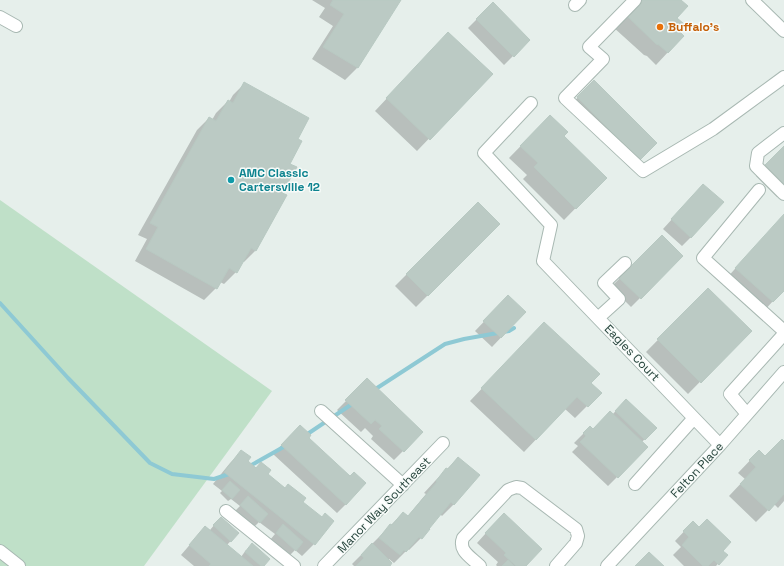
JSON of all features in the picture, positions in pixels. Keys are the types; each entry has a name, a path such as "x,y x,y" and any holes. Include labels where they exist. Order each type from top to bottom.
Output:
{"street":[{"path":"635,0 589,47 603,59 565,98 643,171 713,129 784,77"},
{"path":"752,0 784,31"},
{"path":"0,17 16,26"},
{"name":"Eagles Court","path":"531,103 484,154 551,225 544,261 720,445"},
{"path":"784,133 758,153 756,166 784,194"},
{"path":"747,414 730,394 784,332 703,258 759,190"},
{"path":"598,318 619,299 604,283 625,264"},
{"name":"Felton Place","path":"607,566 720,445 784,372"},
{"path":"321,412 403,485"},
{"path":"635,484 694,418"},
{"name":"Manor Way Southeast","path":"324,566 443,443"},
{"path":"480,566 463,549 461,543 463,538 508,490 516,487 522,488 576,529 578,536 576,543 556,566"},
{"path":"226,511 294,566"},
{"path":"0,551 19,566"}],"green space":[{"path":"0,200 272,391 144,566 0,566"}],"building":[{"path":"333,0 401,0 358,68 323,47 344,14 330,5"},
{"name":"Buffalo's","path":"638,0 681,0 688,6 677,18 684,24 678,30 684,36 668,53 656,44 625,14"},
{"path":"493,2 530,40 514,57 476,19"},
{"path":"448,32 493,74 430,140 386,98"},
{"path":"594,80 657,143 640,160 577,97"},
{"name":"AMC Classic Cartersville 12","path":"244,82 309,118 298,139 302,141 290,164 297,167 282,193 287,195 256,251 251,248 237,273 229,268 217,289 146,249 158,227 150,223 209,117 216,121 228,100 233,103"},
{"path":"550,115 568,132 564,136 607,178 576,209 534,167 538,163 520,146"},
{"path":"784,146 784,186 764,166"},
{"path":"703,184 724,202 691,238 671,219"},
{"path":"478,202 500,224 428,296 406,274"},
{"path":"784,214 784,291 773,302 735,268"},
{"path":"662,235 683,256 641,299 619,278"},
{"path":"708,288 752,331 701,383 657,339"},
{"path":"508,295 526,312 501,338 483,321"},
{"path":"544,322 600,374 591,383 602,393 588,407 577,397 536,440 481,388"},
{"path":"367,378 423,432 404,452 379,429 382,426 375,420 371,424 345,400"},
{"path":"626,399 657,428 645,440 615,411"},
{"path":"610,411 648,447 618,478 580,442 586,436 583,433 590,426 593,429"},
{"path":"300,425 311,435 309,438 350,476 354,472 366,483 346,505 281,445"},
{"path":"782,439 784,441 784,494 769,511 740,484 756,467 749,460 759,450 765,456"},
{"path":"241,450 251,457 248,461 256,468 261,462 271,470 268,474 285,488 288,484 306,498 303,502 322,517 325,513 334,521 315,545 224,472"},
{"path":"458,457 480,475 454,505 451,502 422,539 419,537 406,552 404,550 400,555 379,538 390,524 392,525 403,512 408,516 437,482 436,481 446,468 448,469"},
{"path":"230,481 240,490 232,499 222,490"},
{"path":"248,496 268,514 260,523 240,505"},
{"path":"504,513 542,549 526,566 516,566 504,555 506,553 485,533"},
{"path":"221,517 239,533 231,542 213,525"},
{"path":"707,519 731,542 723,551 728,555 719,565 714,560 708,566 703,566 682,545 689,537 683,531 693,521 699,527"},
{"path":"283,524 303,542 296,551 276,533"},
{"path":"205,526 253,566 209,566 211,564 189,545"},
{"path":"252,543 270,559 264,566 261,566 245,552"},
{"path":"372,543 392,563 390,566 356,566 364,558 361,555"},
{"path":"649,552 664,566 635,566"},
{"path":"508,560 514,566 502,566"}],"waterway":[{"path":"0,303 68,378 150,463 172,474 214,479 232,473"},
{"path":"374,390 445,344 509,331 514,328"},
{"path":"306,435 355,402"},
{"path":"248,467 287,445"}],"place":[{"name":"Buffalo's","path":"660,27"},
{"name":"AMC Classic Cartersville 12","path":"231,180"}]}
